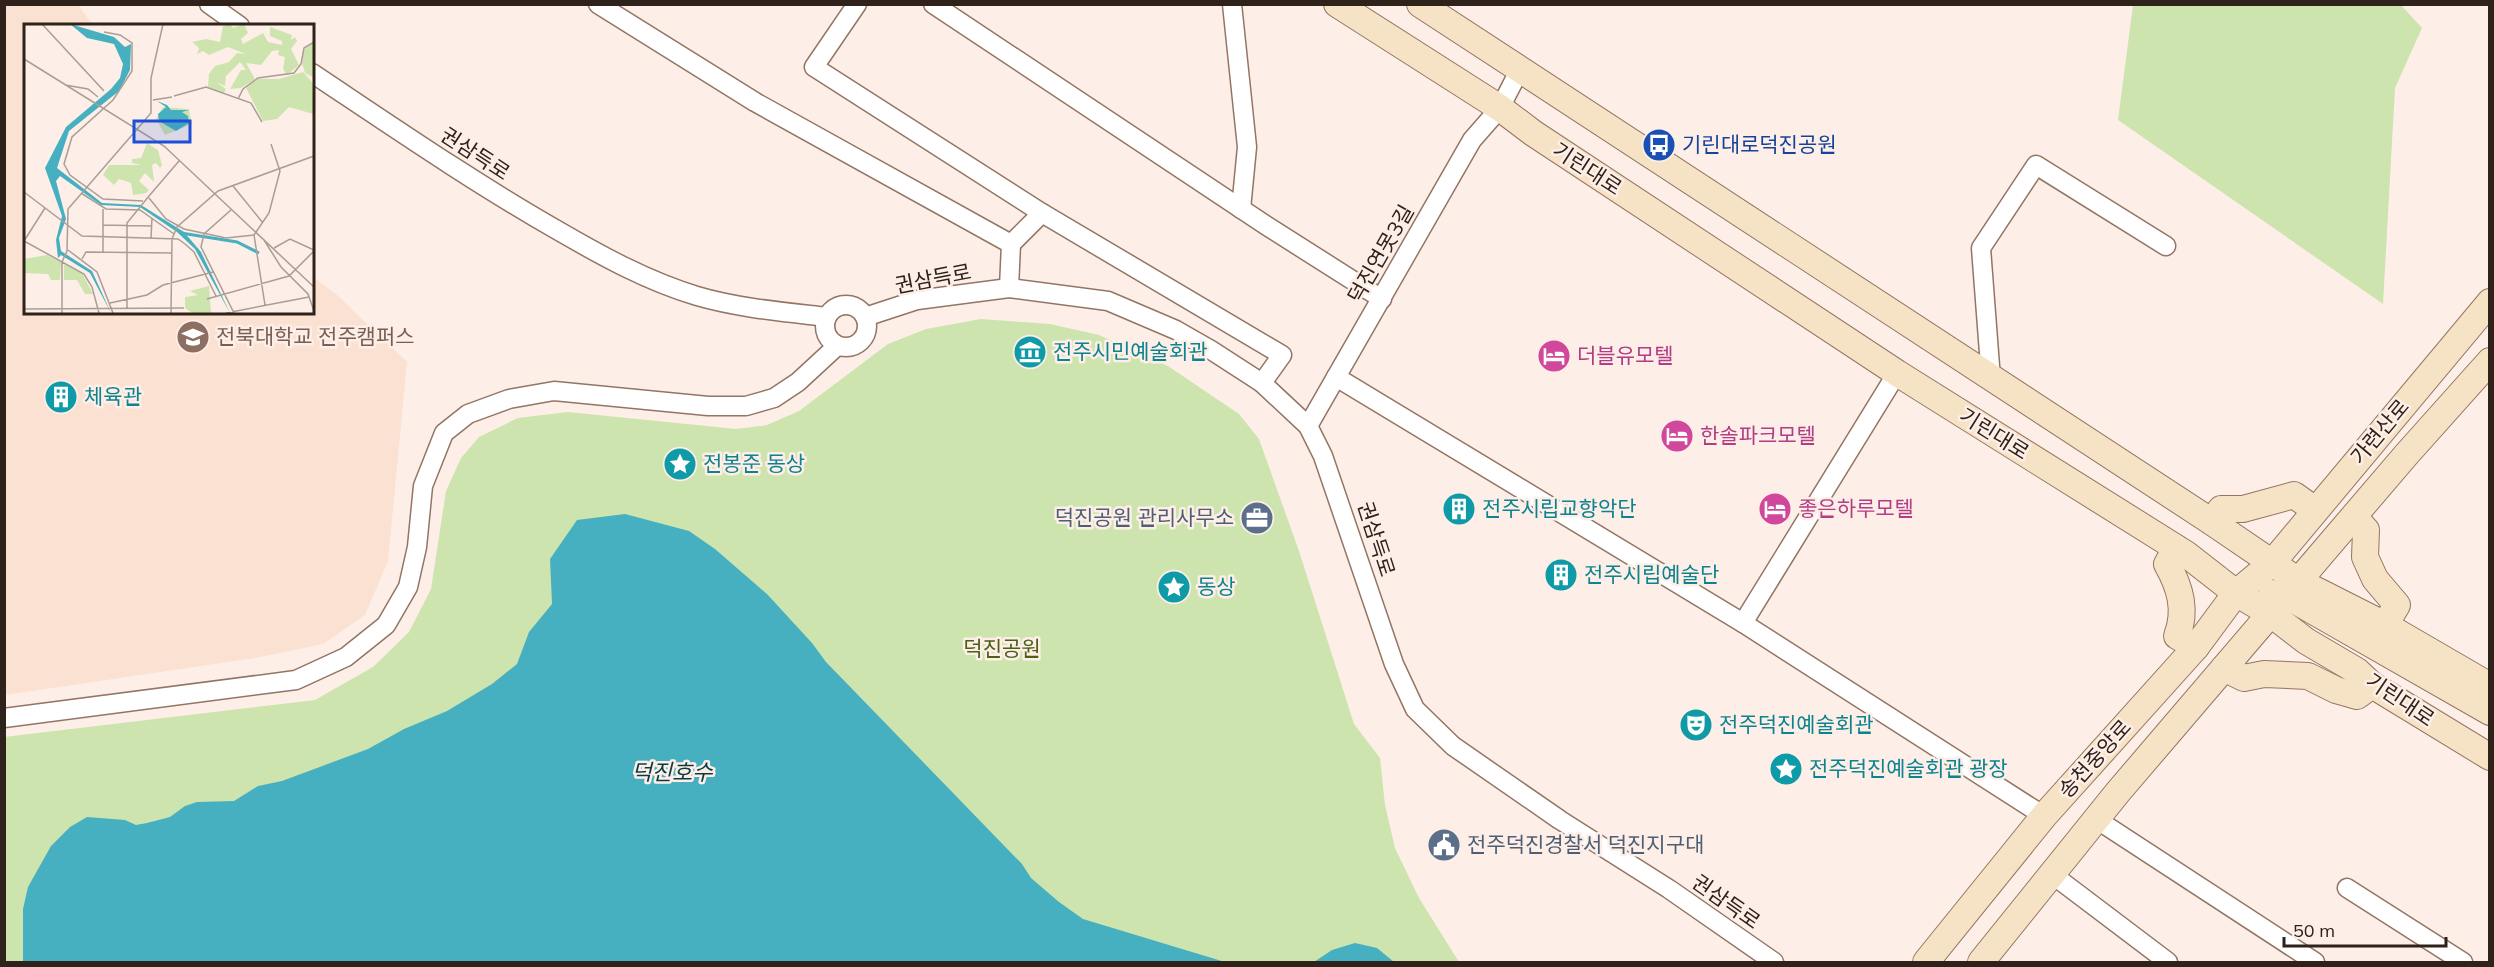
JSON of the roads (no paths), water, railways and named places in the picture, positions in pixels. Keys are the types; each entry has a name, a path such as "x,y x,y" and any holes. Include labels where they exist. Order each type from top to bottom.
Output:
{"street":[{"path":"209,4 237,24"},
{"path":"598,4 755,102 1011,244"},
{"path":"857,4 814,68 1041,213 1282,355 1262,383"},
{"path":"933,4 1241,209 1382,299"},
{"path":"1232,4 1247,147 1241,209"},
{"name":"기린대로","path":"1337,4 1500,108 1533,133 1897,373 2176,548 2269,597 2385,626 2490,686"},
{"name":"기린대로","path":"1420,4 2272,563 2269,597 2306,641 2357,671 2372,685 2490,757"},
{"path":"1500,108 1520,71"},
{"name":"권삼득로","path":"314,74 490,192 615,263 660,284 698,296 741,305 827,317"},
{"name":"덕진연못3길","path":"1308,426 1472,140 1500,108"},
{"path":"1991,379 1981,248 2036,165 2166,246"},
{"path":"1009,288 1011,244 1041,213"},
{"name":"권삼득로","path":"865,317 918,300 1009,288 1108,302 1176,330 1262,383 1308,426 1323,456 1394,664 1415,709 1453,746 1560,820 1669,889 1774,963"},
{"name":"가련산로","path":"2272,563 2490,302"},
{"path":"849,305 865,317 867,330 861,341 850,347 837,346 831,342 825,330 827,317 836,307 849,305"},
{"path":"4,718 296,680 346,657 386,626 408,587 417,547 423,486 444,433 468,414 509,399 554,391 708,406 746,406 774,398 812,370 837,346"},
{"name":"가련산로","path":"2269,597 2354,517 2490,361"},
{"path":"1743,623 1897,373"},
{"path":"1336,377 1743,623 2044,816"},
{"path":"2212,522 2221,509 2242,509 2294,495 2316,510"},
{"path":"2354,517 2366,530 2365,557 2375,579 2397,605 2385,626"},
{"path":"2176,548 2167,564 2179,585 2182,606 2177,636 2196,647"},
{"name":"송천중앙로","path":"1981,963 2118,792 2224,669 2269,597 2272,563"},
{"path":"2118,792 2119,773 2269,597 2490,712"},
{"name":"송천중앙로","path":"1926,963 2044,816 2196,647 2269,597"},
{"path":"2224,669 2244,678 2264,674 2308,676 2336,690 2357,696 2372,685"},
{"path":"2096,819 2315,963"},
{"path":"2053,875 2168,963"},
{"path":"2347,888 2463,963"}],"water":[{"name":"덕진호수","path":"625,514 689,531 715,549 767,594 812,643 826,662 1022,864 1031,878 1059,902 1083,919 1225,962 23,962 23,909 28,887 51,846 70,827 87,817 125,820 136,825 170,817 185,806 197,802 234,801 258,786 282,781 368,749 404,729 447,711 492,684 517,664 529,632 552,604 550,559 577,520"},
{"path":"1355,943 1377,948 1394,962 1314,962 1332,950"}],"place":[{"name":"기린대로덕진공원","path":"1659,145"},
{"name":"전북대학교 전주캠퍼스","path":"193,337"},
{"name":"전주시민예술회관","path":"1030,352"},
{"name":"더블유모텔","path":"1554,356"},
{"name":"체육관","path":"61,397"},
{"name":"한솔파크모텔","path":"1677,436"},
{"name":"전봉준 동상","path":"680,464"},
{"name":"전주시립교향악단","path":"1459,509"},
{"name":"좋은하루모텔","path":"1775,509"},
{"name":"덕진공원 관리사무소","path":"1257,518"},
{"name":"전주시립예술단","path":"1561,575"},
{"name":"동상","path":"1174,587"},
{"name":"전주덕진예술회관","path":"1696,725"},
{"name":"전주덕진예술회관 광장","path":"1786,769"},
{"name":"전주덕진경찰서 덕진지구대","path":"1444,845"}],"park label":[{"name":"덕진공원","path":"1002,649"}]}
